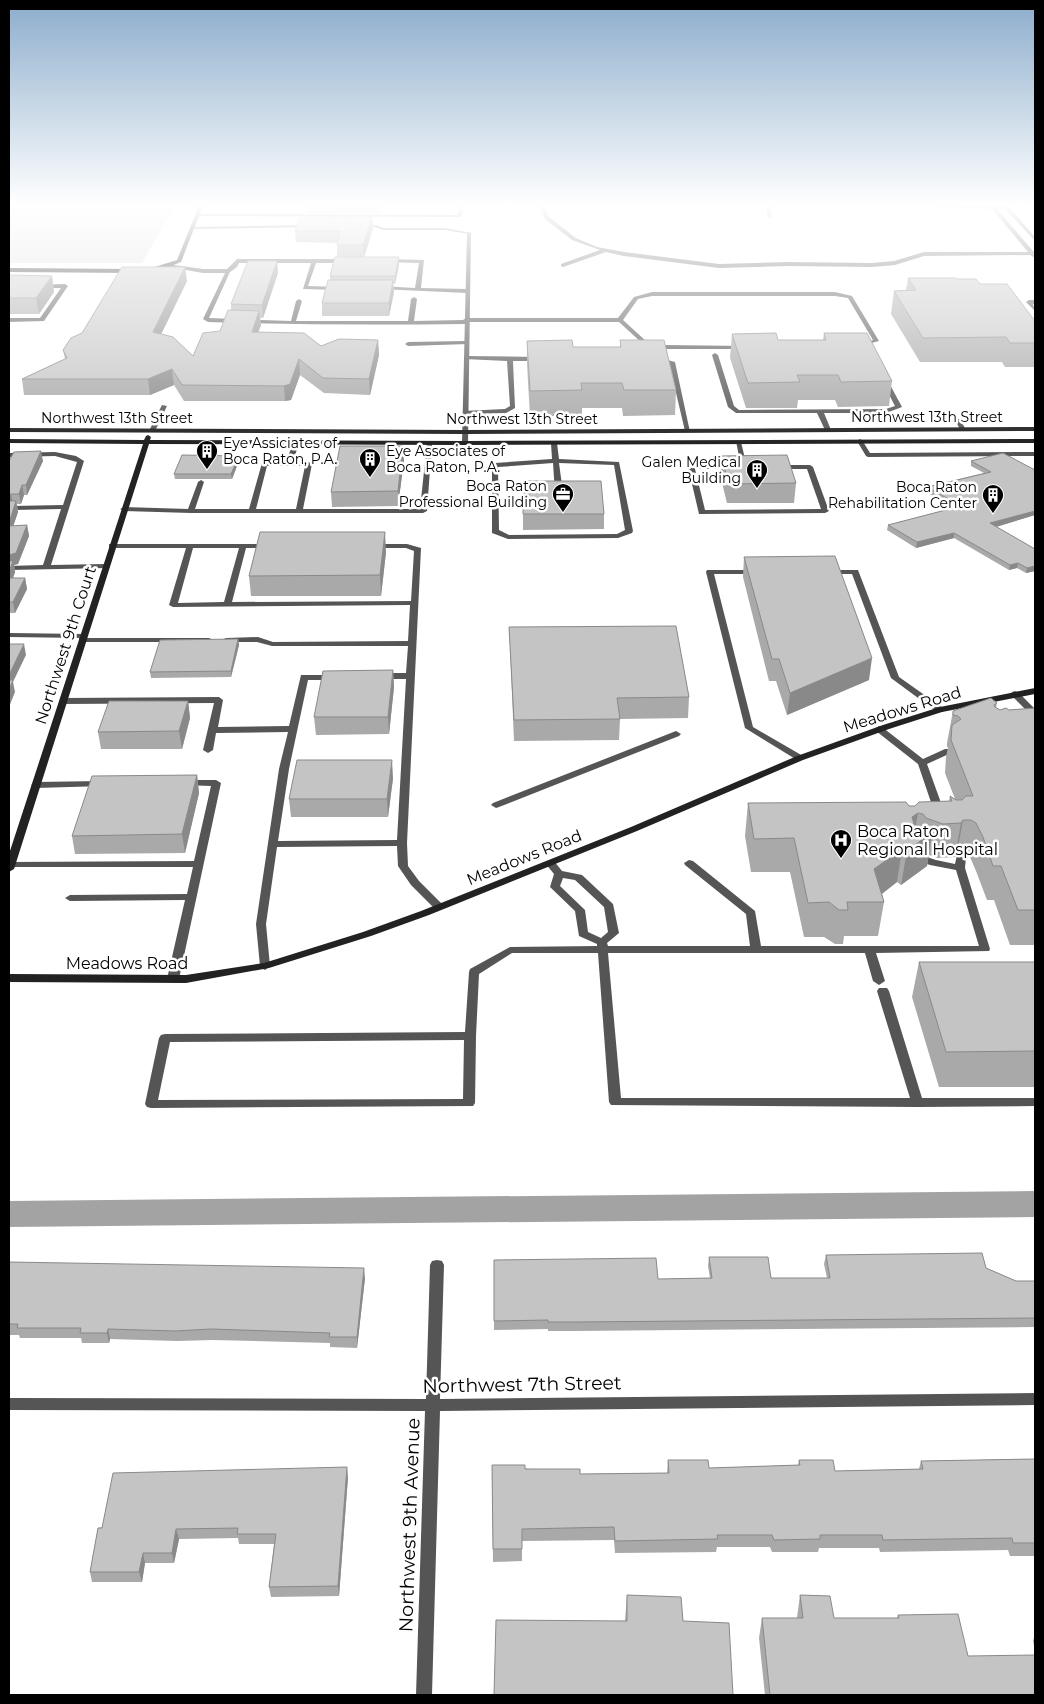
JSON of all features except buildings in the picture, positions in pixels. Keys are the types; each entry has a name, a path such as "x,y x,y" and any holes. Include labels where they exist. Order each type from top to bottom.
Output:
{"street":[{"path":"9,320 42,320 65,286 37,286"},
{"path":"221,286 206,319 213,322 620,320 644,342 663,347 752,347"},
{"path":"305,286 304,288 342,288"},
{"path":"465,443 467,286"},
{"path":"371,288 467,291"},
{"path":"620,320 636,298 652,294 835,294 850,297 876,341 861,346 851,346"},
{"path":"411,322 414,299"},
{"path":"293,323 299,301"},
{"path":"1035,302 1029,302 1035,309"},
{"path":"408,344 466,344"},
{"path":"716,355 731,407 738,412 886,411 899,407 882,377"},
{"path":"466,358 548,359"},
{"path":"465,412 506,412 513,407 510,358"},
{"path":"653,359 672,362 688,431"},
{"path":"152,431 164,406"},
{"path":"820,412 828,430"},
{"path":"958,420 963,430"},
{"name":"Northwest 13th Street","path":"9,430 465,432 1035,429"},
{"name":"Northwest 9th Court","path":"10,866 145,442 152,431"},
{"name":"Northwest 13th Street","path":"9,441 296,443 1035,441"},
{"path":"860,441 868,455 1035,454"},
{"path":"738,442 744,467"},
{"path":"289,464 296,443"},
{"path":"124,509 252,512 423,511 430,443"},
{"path":"554,443 559,493"},
{"path":"9,455 72,456 81,461 46,567"},
{"path":"556,461 617,463 629,531 618,536 508,537 495,531 495,464 556,461"},
{"path":"252,512 264,464 309,464 299,512"},
{"path":"753,467 691,467 702,512 825,512 810,467 772,467"},
{"path":"191,511 201,482"},
{"path":"13,508 66,507"},
{"path":"112,546 281,546"},
{"path":"190,546 172,605 414,603"},
{"path":"227,604 243,546"},
{"path":"368,546 407,546 418,550 402,842 403,866 415,883 439,907"},
{"path":"9,568 106,566"},
{"path":"768,572 710,572 749,728 800,758"},
{"path":"816,572 855,572 895,678 940,710"},
{"path":"9,635 83,638 258,640 272,644 412,643"},
{"path":"371,676 410,676"},
{"path":"266,966 261,924 284,769 304,677 342,677"},
{"name":"Meadows Road","path":"9,978 186,979 266,966 367,934 439,907 550,863 800,758 879,729 940,710 1035,691"},
{"path":"1015,694 1035,714"},
{"path":"63,701 219,700 208,750"},
{"path":"213,730 293,728"},
{"path":"879,729 922,763 934,813 948,823"},
{"path":"496,805 676,734"},
{"path":"922,763 948,751"},
{"path":"173,979 216,783 178,783"},
{"path":"36,785 111,784"},
{"path":"273,844 402,842"},
{"path":"913,851 914,855 934,863 960,868"},
{"path":"470,1036 166,1038 150,1104 469,1104 470,1036 474,972 510,950 602,945 986,949 960,868 961,856"},
{"path":"550,863 559,874 578,877 609,906 614,933 602,945 615,1102 1035,1102"},
{"path":"689,863 751,913 756,948"},
{"path":"10,866 198,864"},
{"path":"559,874 555,887 580,910 583,934 602,945"},
{"path":"70,898 191,897"},
{"path":"869,949 918,1103"},
{"name":"Northwest 9th Avenue","path":"424,1695 437,1265"},
{"name":"Northwest 7th Street","path":"9,1404 433,1405 1035,1399"}],"waterway":[{"path":"9,1214 1035,1204"}],"place":[{"name":"Eye Assiciates of Boca Raton, P.A.","path":"207,470"},
{"name":"Eye Associates of Boca Raton, P.A.","path":"370,478"},
{"name":"Galen Medical Building","path":"757,489"},
{"name":"Boca Raton Professional Building","path":"563,513"},
{"name":"Boca Raton Rehabilitation Center","path":"993,514"},
{"name":"Boca Raton Regional Hospital","path":"841,859"}]}
